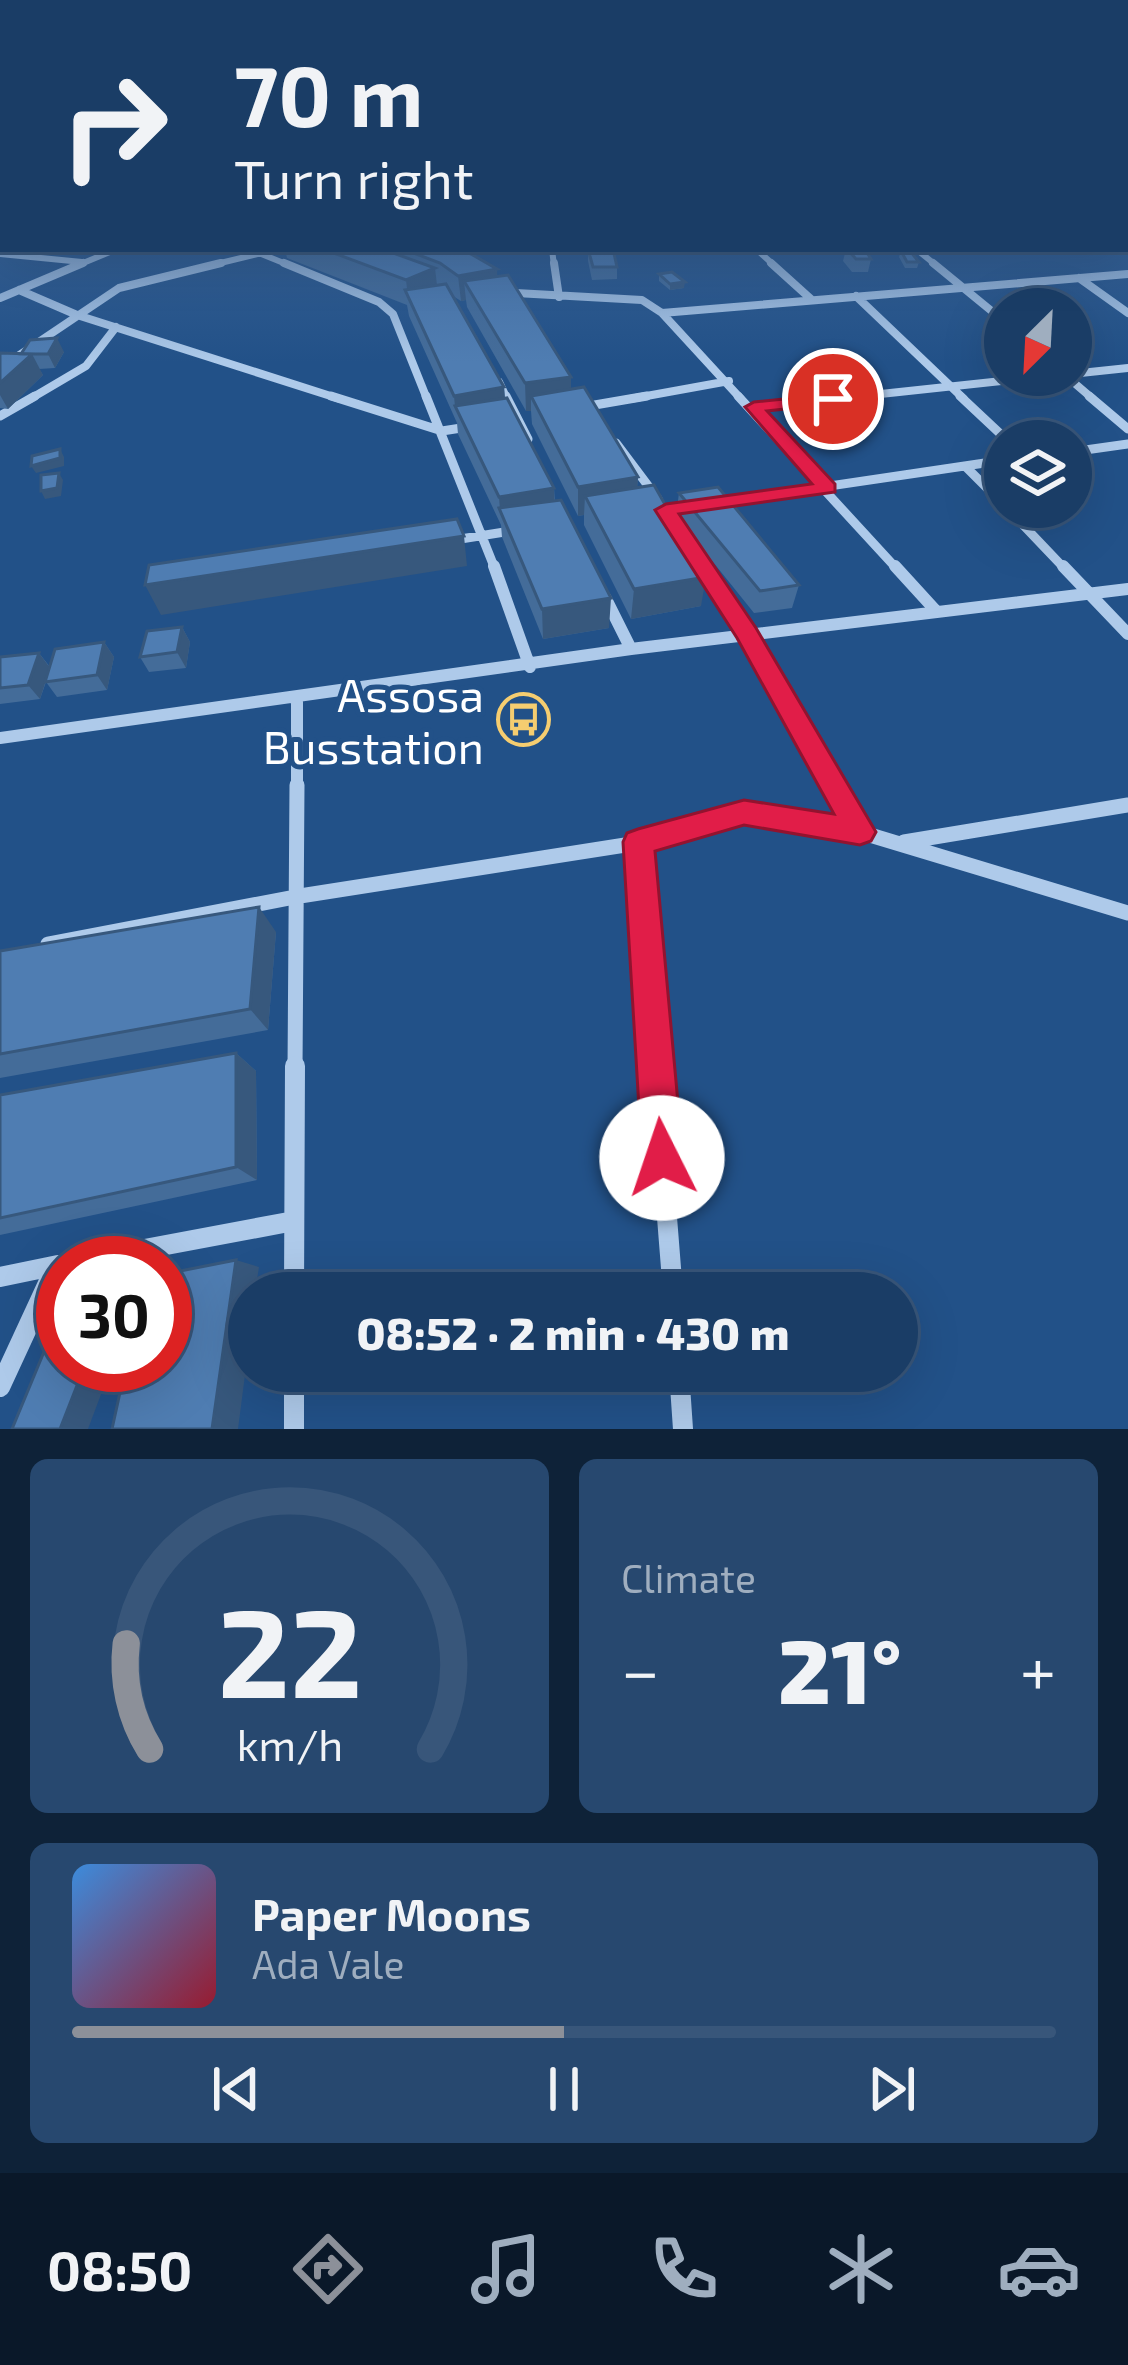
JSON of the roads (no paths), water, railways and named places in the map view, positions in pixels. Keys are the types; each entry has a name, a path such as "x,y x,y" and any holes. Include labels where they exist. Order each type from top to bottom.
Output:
{"street":[{"path":"0,298 109,252"},
{"path":"0,368 119,288 249,252"},
{"path":"255,252 379,302 393,314 530,667"},
{"path":"552,252 559,296"},
{"path":"759,252 812,300"},
{"path":"920,252 984,303"},
{"path":"2,255 84,262"},
{"path":"662,313 1128,274"},
{"path":"1078,278 1128,313"},
{"path":"496,284 518,295 531,315"},
{"path":"19,290 77,315 442,431 480,425"},
{"path":"499,299 518,295 642,300 662,313 754,407 937,612"},
{"path":"856,296 986,420"},
{"path":"393,314 414,311"},
{"path":"0,416 86,366 116,327"},
{"path":"487,362 538,460"},
{"path":"1092,371 1128,368"},
{"path":"565,410 729,381"},
{"path":"754,407 984,383"},
{"path":"577,388 748,634 860,832"},
{"path":"1090,396 1128,429"},
{"path":"499,422 542,415"},
{"path":"1092,449 1128,444"},
{"path":"712,504 984,463"},
{"path":"965,466 984,485"},
{"path":"646,512 666,510"},
{"path":"1028,528 1128,634"},
{"path":"436,544 525,529"},
{"path":"599,586 631,650"},
{"path":"0,738 748,634 1128,589"},
{"path":"294,1272 300,896 297,697"},
{"path":"898,843 1128,805"},
{"path":"23,948 300,896 638,842 744,812 860,832 1128,913"},
{"path":"638,842 671,1272"},
{"path":"192,1240 294,1221"},
{"path":"0,1277 36,1270"},
{"path":"0,1387 36,1317"},
{"path":"293,1429 294,1392"},
{"path":"680,1392 683,1429"}],"place":[{"name":"Assosa Busstation","path":"523,720"}]}
